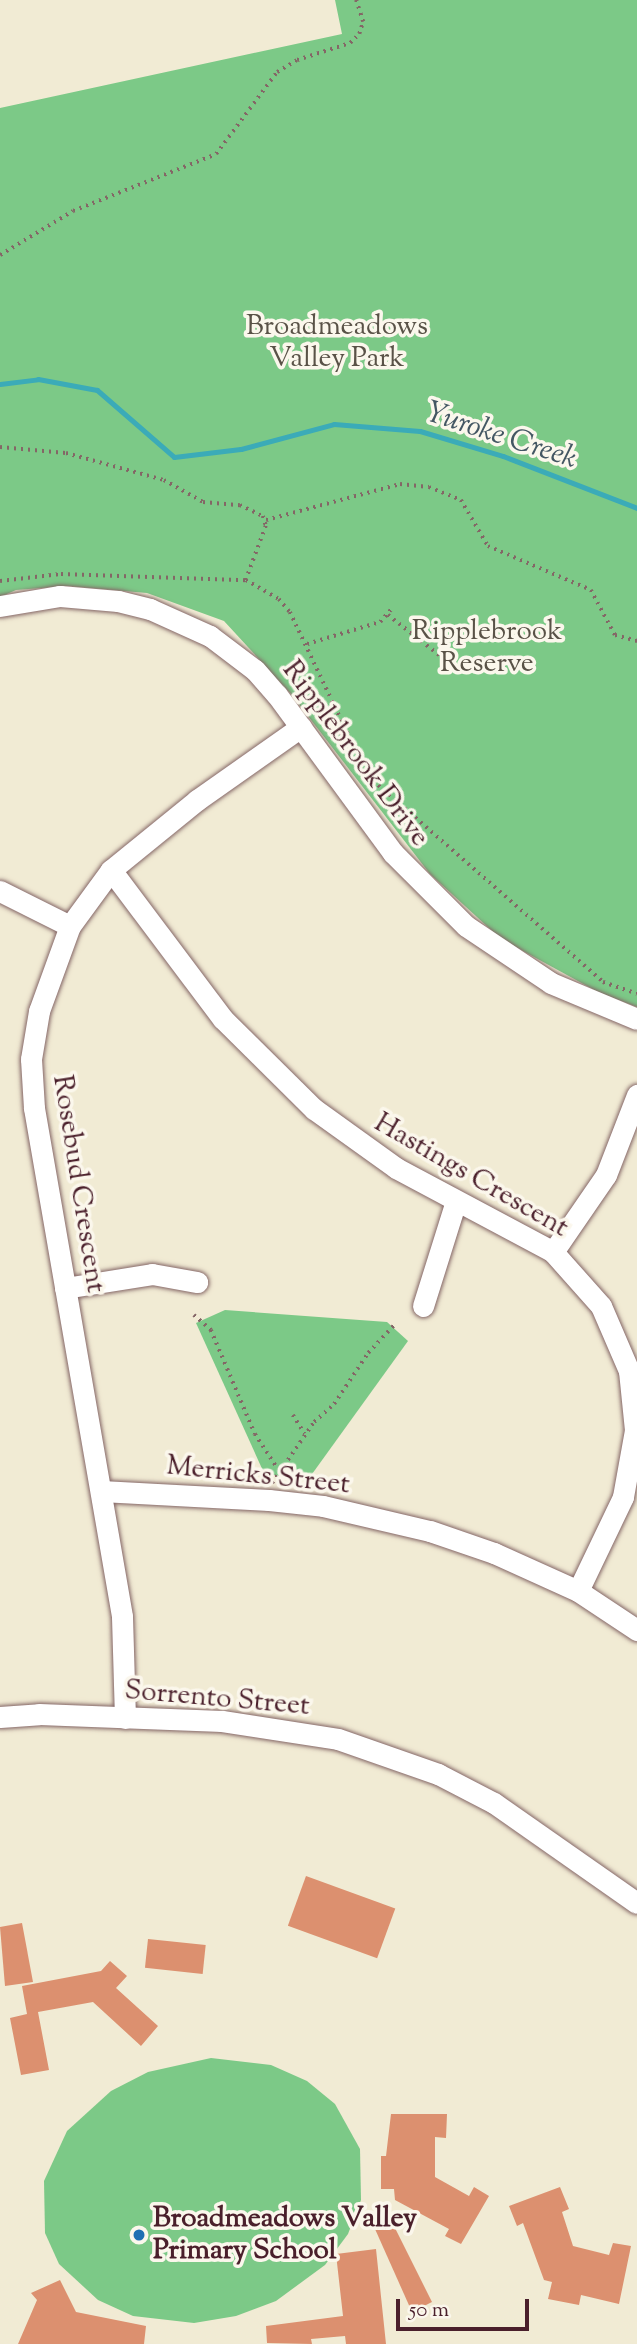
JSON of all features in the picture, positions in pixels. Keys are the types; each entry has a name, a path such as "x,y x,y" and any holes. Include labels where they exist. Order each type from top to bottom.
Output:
{"street":[{"name":"Ripplebrook Drive","path":"0,606 87,597 150,609 180,621 256,670 393,853 466,926 551,983 637,1019"},
{"name":"Rosebud Crescent","path":"125,1718 122,1616 34,1108 32,1059 52,967 70,926 111,870 155,832 301,727"},
{"name":"Hastings Crescent","path":"111,870 216,1010 265,1064 350,1137 456,1201 553,1252 601,1306 629,1371 634,1402 632,1463 623,1497 578,1591"},
{"path":"0,891 70,926"},
{"path":"553,1252 606,1175 637,1095"},
{"path":"423,1306 456,1201"},
{"path":"65,1288 152,1274 197,1282"},
{"name":"Merricks Street","path":"101,1491 269,1500 363,1515 494,1553 578,1591 637,1630"},
{"name":"Sorrento Street","path":"0,1717 39,1714 272,1726 397,1758 494,1803 634,1894"}],"path":[{"path":"0,255 73,211 216,153 277,72 297,60 350,43 359,34 363,22 356,0"},
{"path":"0,447 65,453 164,480 203,502 240,505 266,520 400,484 429,487 461,500 488,546 591,590 615,635 637,641"},
{"path":"246,580 266,520"},
{"path":"0,581 61,574 246,580 279,599 307,644 368,776 603,982 637,994"},
{"path":"307,644 364,628 388,615 392,608"},
{"path":"388,615 457,669"},
{"path":"194,1315 212,1330 256,1434 278,1469"},
{"path":"271,1483 278,1469 305,1434 334,1404 368,1353 394,1325"},
{"path":"293,1415 305,1434"}],"green space":[{"name":"Broadmeadows Valley Park","path":"335,0 637,0 637,1007 598,992 501,939 430,874 291,694 224,621 147,593 67,586 16,590 0,597 0,108 342,34"},
{"path":"225,1310 387,1322 408,1341 307,1481 264,1473 196,1323"},
{"name":"Broadmeadows Valley Primary School","path":"211,2058 271,2065 307,2081 335,2104 360,2149 361,2200 348,2234 325,2265 276,2301 236,2316 194,2323 133,2316 98,2300 59,2264 45,2233 44,2181 67,2131 111,2091 148,2072"}],"building":[{"path":"306,1876 395,1908 377,1958 288,1926"},
{"path":"22,1923 33,1982 5,1986 0,1927"},
{"path":"148,1939 206,1945 203,1974 145,1968"},
{"path":"110,1961 127,1976 116,1988 158,2026 141,2046 93,2002 38,2012 49,2070 21,2075 10,2018 27,2014 22,1986 101,1971"},
{"path":"391,2114 447,2114 446,2138 435,2137 435,2177 469,2196 474,2187 489,2196 461,2244 445,2236 449,2229 395,2200 394,2189 381,2189 381,2156 386,2156"},
{"path":"560,2187 569,2209 562,2212 573,2246 609,2255 613,2243 631,2246 619,2304 581,2295 579,2305 548,2299 552,2282 544,2280 523,2223 517,2226 509,2206"},
{"path":"392,2222 432,2302 412,2312 375,2229"},
{"path":"376,2249 386,2344 346,2344 345,2336 311,2339 312,2344 267,2343 266,2326 343,2316 336,2254"},
{"path":"60,2280 76,2312 146,2326 144,2344 18,2344 37,2300 31,2293"}],"waterway":[{"name":"Yuroke Creek","path":"0,384 38,379 97,390 174,457 241,449 334,424 420,431 503,456 637,508"}],"place":[{"name":"Broadmeadows Valley Primary School","path":"139,2235"}],"park label":[{"name":"Ripplebrook Reserve","path":"487,648"}]}
